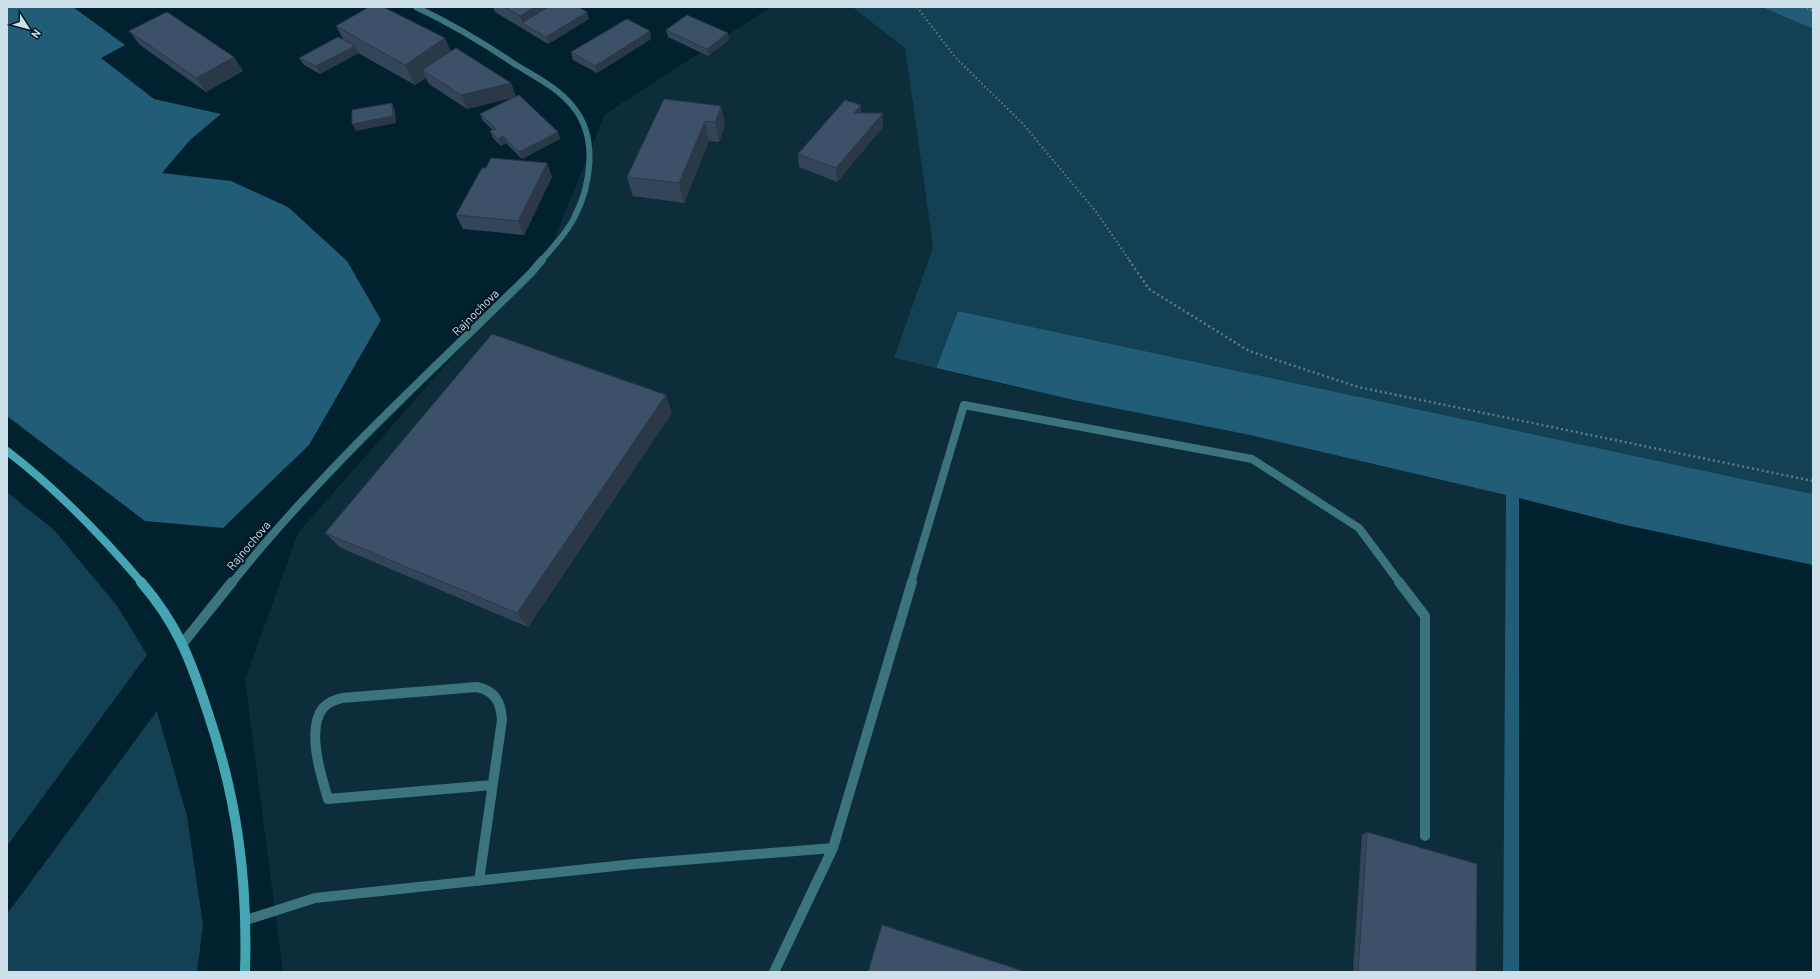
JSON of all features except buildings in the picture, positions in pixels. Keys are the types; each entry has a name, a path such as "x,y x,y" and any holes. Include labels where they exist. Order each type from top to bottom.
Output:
{"main road":[{"path":"7,451 59,495 122,560 163,611 183,643 218,740 231,790 241,843 246,920 245,972"}],"street":[{"name":"Rajnochova","path":"183,643 269,536 361,441 531,273 555,245 574,218 582,200 588,175 588,140 574,109 546,84 440,17 416,7"},
{"path":"774,972 833,848 964,405 1252,459 1359,528 1425,616 1425,836"},
{"path":"479,881 502,720 502,710 496,697 484,688 477,687 342,698 326,705 320,711 315,736 321,776 328,800 492,785"},
{"path":"246,920 315,898 634,864 833,848"}],"path":[{"path":"917,7 955,57 1023,124 1097,213 1149,289 1250,351 1358,387 1813,481"},
{"path":"1803,7 1813,11"}],"shaded area":[{"path":"7,7 73,7 125,45 101,58 154,99 221,114 190,140 162,173 231,181 288,207 347,261 381,320 309,445 223,528 145,521 7,416"},
{"path":"771,7 852,7 905,48 933,247 894,358 1010,386 1250,435 1506,495 1503,972 283,972 245,680 298,533 552,244 605,114"},
{"path":"852,7 1762,7 1813,29 1813,494 958,311 936,368 894,358 933,247 905,48"},
{"path":"1762,7 1813,7 1813,29"},
{"path":"958,311 1813,494 1813,565 1621,524 1519,498 1519,972 1503,972 1506,495 1250,435 1074,400 936,368"},
{"path":"7,492 54,530 118,607 147,655 7,846"},
{"path":"157,711 187,816 203,925 197,972 7,972 7,914"}]}
